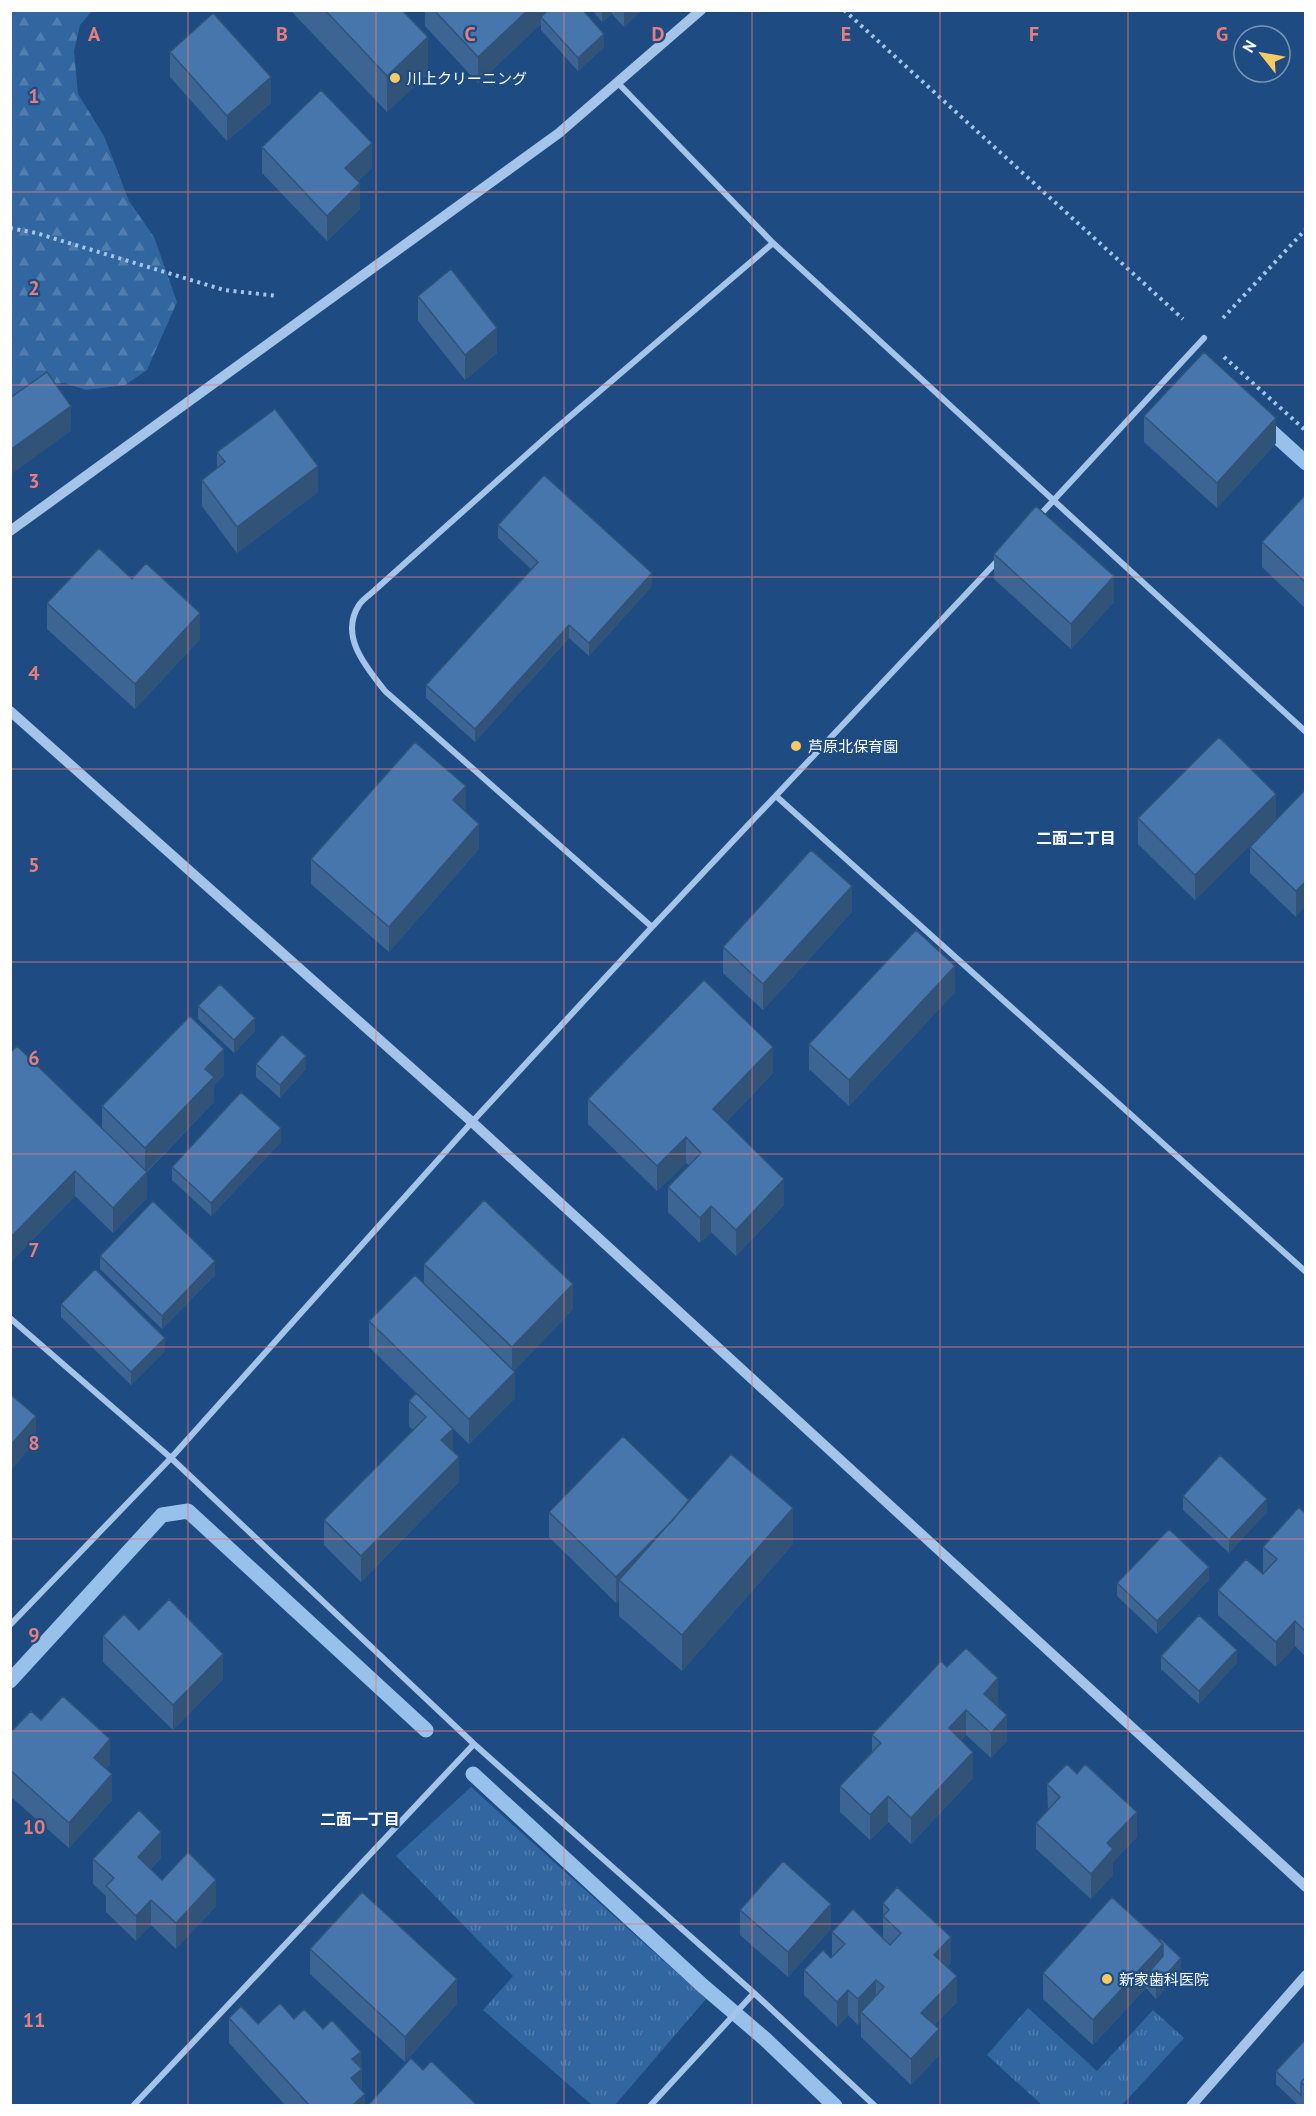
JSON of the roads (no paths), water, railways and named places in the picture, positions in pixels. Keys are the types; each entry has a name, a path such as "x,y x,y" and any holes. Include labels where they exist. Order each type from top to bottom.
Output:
{"street":[{"path":"10,531 559,133 701,10"},
{"path":"618,83 773,243 1305,732"},
{"path":"652,927 385,691 364,664 355,647 351,624 359,605 376,589 554,431 773,243"},
{"path":"1037,519 1204,338"},
{"path":"10,1625 171,1458 472,1122 652,927 1004,554"},
{"path":"10,711 472,1122 1305,1887"},
{"path":"776,796 1305,1272"},
{"path":"10,1318 171,1458 474,1744 754,1993 875,2106"},
{"path":"133,2106 474,1744"},
{"path":"1191,2106 1305,1975"},
{"path":"650,2106 754,1993"}],"waterway":[{"path":"1262,423 1306,463"},
{"path":"10,1681 162,1515 188,1511 426,1730"},
{"path":"473,1774 703,1986 765,2039 835,2106"}],"place":[{"name":"川上クリーニング","path":"395,78"},
{"name":"芦原北保育園","path":"796,746"},
{"name":"新家歯科医院","path":"1107,1979"}],"district":[{"name":"二面二丁目","path":"1076,838"},
{"name":"二面一丁目","path":"360,1819"}]}
